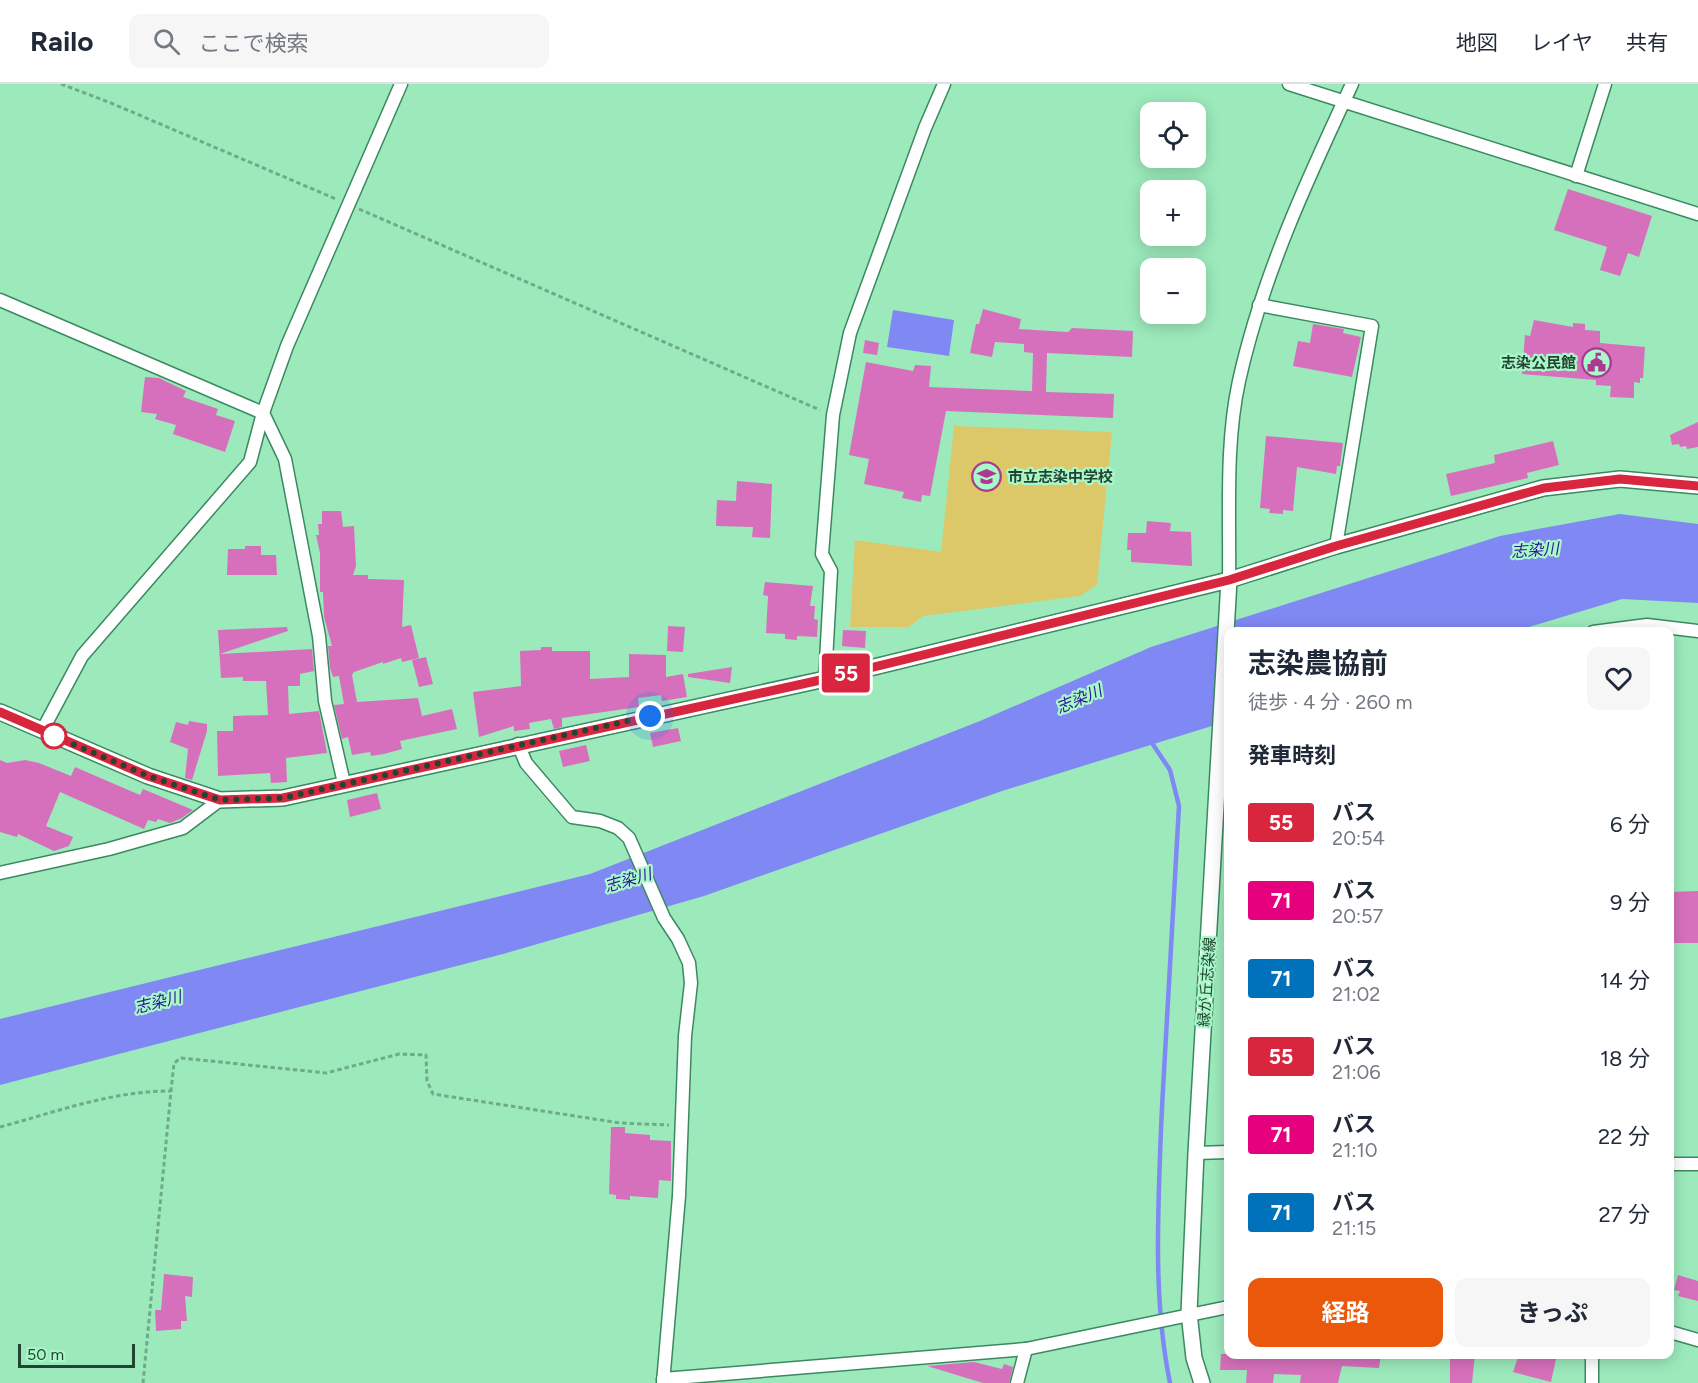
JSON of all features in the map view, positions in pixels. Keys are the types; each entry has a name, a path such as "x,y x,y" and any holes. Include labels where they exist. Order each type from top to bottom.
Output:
{"street":[{"path":"42,731 82,656 250,462 263,413 288,346 401,84"},
{"path":"825,679 831,571 822,554 833,415 850,333 925,128 944,84"},
{"path":"1289,84 1698,214"},
{"path":"1229,580 1230,461 1239,382 1259,305 1291,216 1352,84"},
{"path":"1576,176 1605,84"},
{"path":"0,300 263,413 285,459 319,636 326,701 344,783"},
{"path":"1259,305 1372,326 1336,546"},
{"path":"0,712 148,776 220,800 283,798 518,744 825,679 1229,580 1336,546 1544,488 1620,479 1698,486"},
{"name":"緑が丘志染線","path":"1228,627 1229,580"},
{"path":"1632,627 1647,625 1664,627"},
{"path":"1674,628 1698,631"},
{"name":"緑が丘志染線","path":"1202,1383 1194,1358 1189,1313 1196,1153 1224,741"},
{"path":"518,744 526,763 572,817 600,821 618,828 629,838 664,918 678,939 689,963 691,983 685,1036 679,1196 663,1381 1026,1349 1224,1307"},
{"path":"0,873 109,849 183,828 220,800"},
{"path":"1196,1153 1224,1152"},
{"path":"1674,1164 1698,1164"},
{"path":"1674,1333 1698,1340"},
{"path":"1017,1383 1026,1349"},
{"path":"1592,1359 1592,1383"}],"path":[{"path":"62,84 111,102 833,415"},
{"path":"143,1383 174,1063 181,1058 326,1073 399,1054 426,1055 427,1080 433,1094 620,1123 680,1125"},
{"path":"0,1127 64,1107 125,1095 171,1091"}],"shaded area":[{"path":"954,426 1112,432 1097,585 1080,596 923,616 909,627 850,627 855,540 941,552"}],"water":[{"path":"893,310 954,320 949,356 887,347"},
{"name":"志染川","path":"1620,514 1698,524 1698,603 1622,599 1529,627 1224,627 1224,722 1002,791 704,896 503,954 0,1085 0,1019 590,874 980,721 1151,647 1500,536"}],"building":[{"path":"1568,189 1652,216 1639,257 1628,253 1620,276 1600,270 1607,247 1554,230"},
{"path":"983,309 1021,319 1019,329 1068,332 1072,328 1133,331 1132,357 1047,353 1046,392 1114,394 1113,418 946,411 930,496 922,495 921,502 902,498 904,492 864,484 869,459 849,455 866,362 913,371 915,365 931,366 929,387 1032,391 1033,353 1024,352 1024,344 995,342 992,357 970,353 976,324 979,324"},
{"path":"1534,320 1573,327 1573,323 1585,324 1585,330 1600,331 1600,343 1645,347 1643,378 1640,378 1640,383 1634,382 1634,398 1610,397 1611,386 1596,385 1596,380 1522,374 1525,335 1530,336"},
{"path":"1313,324 1344,329 1343,333 1361,337 1352,377 1293,366 1298,341 1310,343"},
{"path":"865,340 879,343 877,355 863,353"},
{"path":"145,377 159,378 186,391 183,397 218,409 216,415 235,421 225,452 173,434 176,425 155,419 157,414 141,412"},
{"path":"1698,422 1698,447 1687,449 1686,446 1680,447 1679,444 1672,445 1670,435"},
{"path":"1266,436 1343,443 1340,466 1337,466 1336,474 1297,467 1293,511 1283,510 1283,514 1269,513 1270,509 1260,508"},
{"path":"1553,441 1559,465 1527,473 1528,478 1451,496 1446,474 1495,463 1494,455"},
{"path":"737,481 772,484 770,538 752,537 753,527 716,526 717,500 736,501"},
{"path":"322,511 341,511 343,527 354,526 356,566 353,575 368,575 368,579 404,580 402,627 411,625 419,658 402,662 401,658 354,672 352,675 357,702 418,698 422,716 452,709 457,729 400,741 402,749 371,756 370,752 352,755 348,737 342,739 334,705 344,704 339,676 333,677 330,668 328,646 332,646 324,617 323,592 320,592 320,553 316,535 319,535 318,524 322,524"},
{"path":"1147,521 1171,523 1170,531 1191,532 1192,566 1131,562 1131,550 1127,550 1128,533 1146,533"},
{"path":"245,546 261,546 261,555 276,555 277,575 227,575 228,549 245,549"},
{"path":"765,582 813,586 810,606 815,606 814,619 818,620 817,637 797,636 797,640 785,639 785,634 766,633 768,596 763,595"},
{"path":"668,626 685,627 683,652 667,651"},
{"path":"287,627 288,631 220,654 312,649 314,671 300,674 300,686 288,686 289,714 319,711 327,753 286,758 287,782 271,783 270,773 218,776 217,731 233,731 233,716 268,715 266,681 243,681 243,677 221,678 218,630"},
{"path":"843,630 866,631 865,648 842,646"},
{"path":"541,647 552,647 552,651 590,651 590,679 629,677 629,654 666,655 666,677 683,674 687,697 662,701 661,695 638,698 639,707 562,718 562,727 554,729 551,719 529,723 530,729 514,731 514,726 479,737 473,692 521,686 520,651 541,650"},
{"path":"426,657 433,684 419,687 412,660"},
{"path":"732,667 730,683 688,677 688,674"},
{"path":"189,721 207,724 207,731 192,780 185,778 188,749 170,742 176,722 188,725"},
{"path":"678,728 681,741 653,747 650,733"},
{"path":"586,745 590,761 563,767 559,751"},
{"path":"0,760 7,763 25,760 39,763 71,776 75,767 140,795 143,789 193,810 170,823 158,819 156,822 148,820 144,829 60,792 46,826 73,837 69,846 54,851 18,834 17,837 0,832"},
{"path":"377,793 381,809 350,817 347,800"},
{"path":"1698,891 1698,943 1674,943 1674,892"},
{"path":"611,1127 625,1127 625,1133 650,1135 650,1140 671,1141 671,1181 659,1180 658,1198 630,1196 630,1200 616,1199 616,1195 609,1194"},
{"path":"164,1274 193,1277 192,1297 185,1296 187,1321 181,1321 181,1329 156,1331 155,1310 161,1310"},
{"path":"1678,1275 1698,1281 1698,1301 1678,1296 1680,1291 1674,1290"},
{"path":"1221,1354 1224,1354 1224,1359 1380,1359 1379,1368 1342,1366 1338,1383 1300,1383 1301,1375 1274,1374 1273,1383 1246,1383 1247,1370 1220,1370"},
{"path":"1450,1359 1474,1359 1472,1383 1450,1383"},
{"path":"1517,1359 1556,1359 1551,1382 1513,1372"},
{"path":"974,1362 1002,1369 1004,1364 1013,1367 1009,1383 983,1383 927,1366"}],"waterway":[{"path":"1150,740 1170,770 1179,806 1158,1224 1161,1320 1170,1383"}],"bus line":[{"name":"55","path":"0,712 148,776 220,800 283,798 518,744 825,679 1229,580 1336,546 1544,488 1620,479 1698,486"}],"place":[{"name":"志染公民館","path":"1597,363"},
{"name":"市立志染中学校","path":"987,477"}],"route":[{"path":"54,736 148,776 220,800 283,798 650,716"}]}
